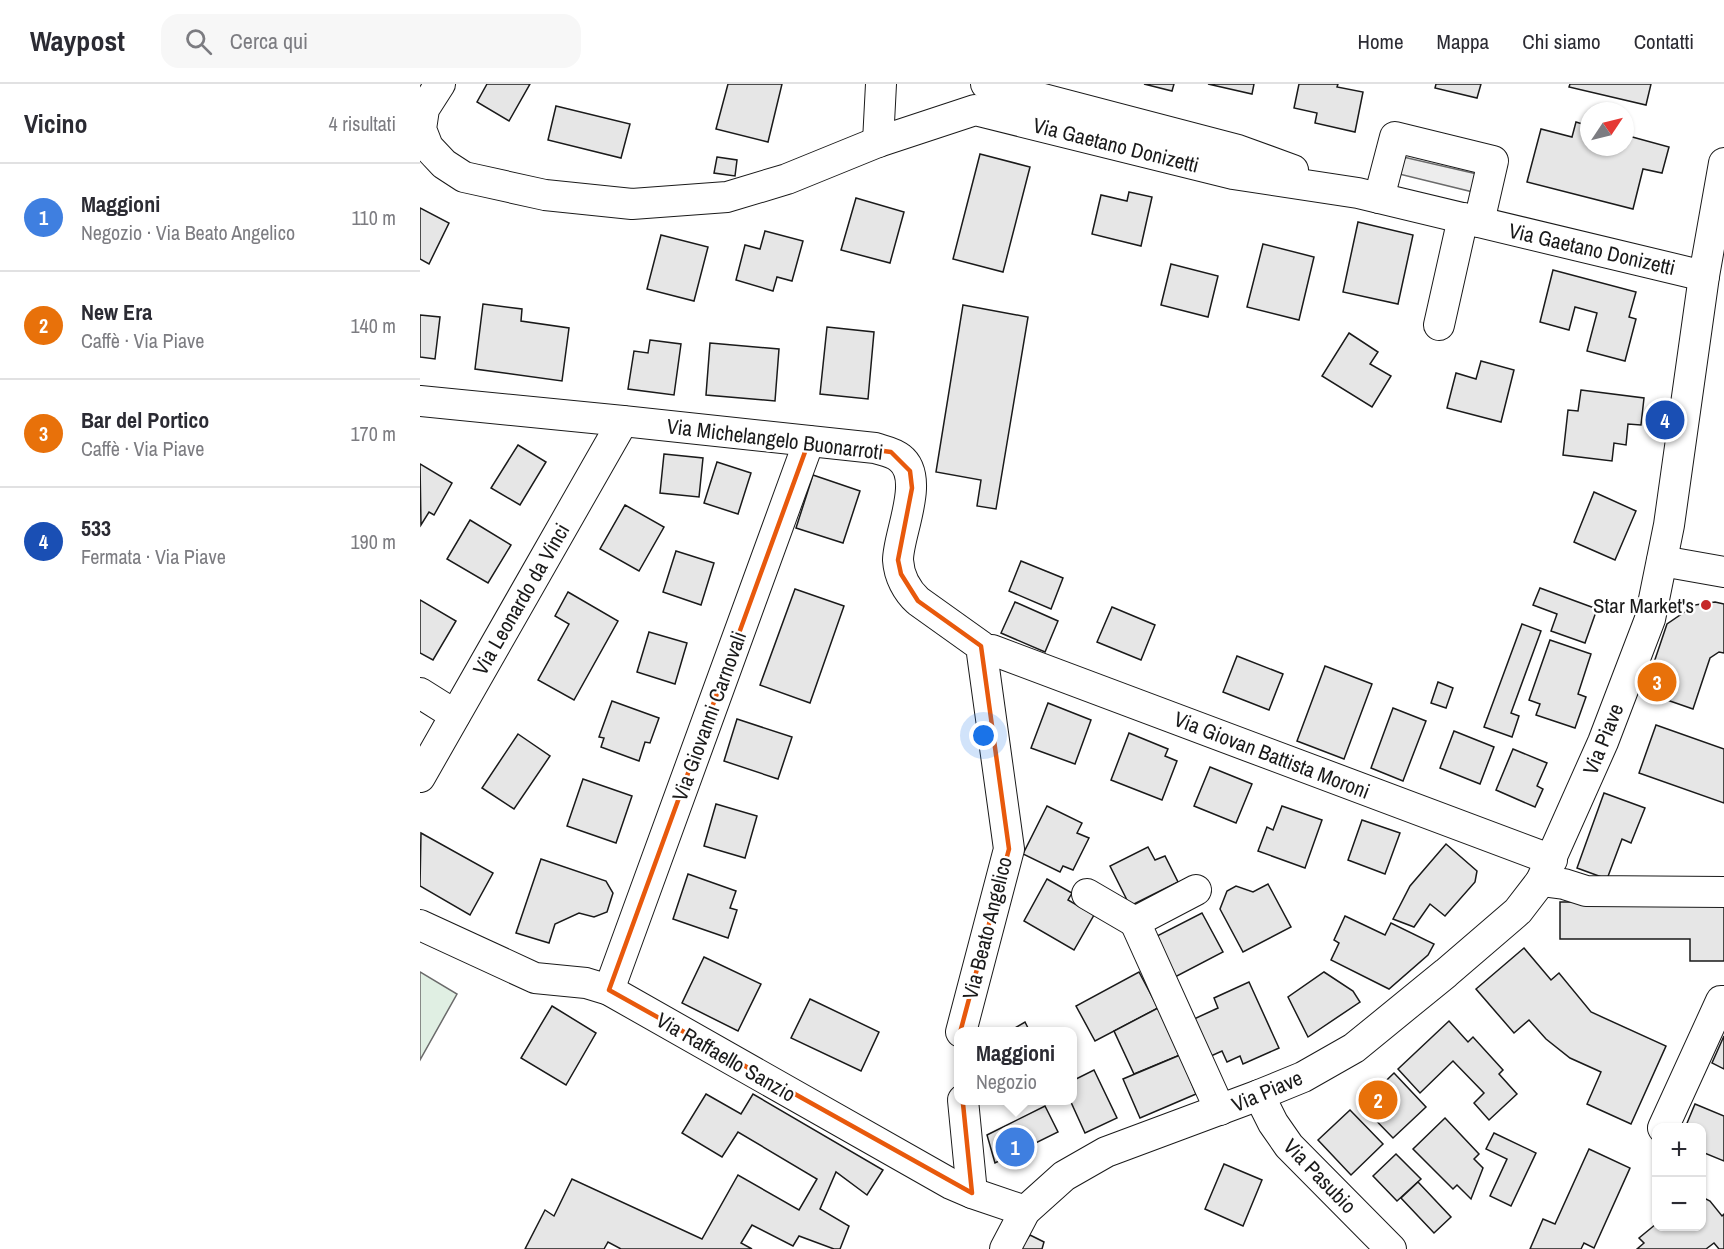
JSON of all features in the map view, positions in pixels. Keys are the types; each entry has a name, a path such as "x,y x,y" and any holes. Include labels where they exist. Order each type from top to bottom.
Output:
{"street":[{"name":"Via Gaetano Donizetti","path":"440,84 424,109 421,129 428,147 444,164 464,177 545,195 632,204 727,197 787,179 878,142 975,110 1233,174 1368,195 1704,276"},
{"path":"878,142 881,84"},
{"name":"Via Gaetano Donizetti","path":"986,84 1238,150 1368,195"},
{"name":"Via Gaetano Donizetti","path":"1368,195 1395,137 1493,161 1471,220 1439,325"},
{"name":"Via Piave","path":"1005,1249 1025,1210 1064,1176 1106,1152 1303,1077 1354,1047 1518,911 1547,871 1603,742 1650,619 1669,525 1704,276 1723,171"},
{"name":"Via Michelangelo Buonarroti","path":"420,401 875,448 891,452 903,459 910,471 912,488 898,560 900,574 918,601 987,648"},
{"name":"Via Leonardo da Vinci","path":"420,777 623,421"},
{"name":"Via Giovanni Carnovali","path":"609,990 809,441"},
{"path":"1662,561 1724,572"},
{"name":"Via Giovan Battista Moroni","path":"987,648 1547,871 1564,884 1586,891 1724,892"},
{"name":"Via Beato Angelico","path":"962,1027 1009,849 987,648"},
{"path":"420,693 455,715"},
{"path":"1088,894 1135,922 1196,890"},
{"name":"Via Piave","path":"1135,922 1220,1110"},
{"name":"Via Raffaello Sanzio","path":"420,925 535,978 586,983 609,990 951,1184 1025,1210"},
{"path":"1664,1123 1721,1002 1724,1001"},
{"name":"Via Pasubio","path":"1260,1095 1273,1123 1289,1146 1391,1249"},
{"path":"963,1105 972,1193"}],"highlighted area":[{"path":"809,441 891,452 910,471 912,488 898,560 901,574 918,601 981,646 1009,849 957,1044 972,1193 609,990"}],"green space":[{"path":"420,972 457,994 420,1060"}],"shaded area":[{"path":"1399,156 1477,174 1473,192 1395,173"}],"building":[{"path":"487,84 530,84 509,121 477,102"},
{"path":"728,84 782,84 768,142 716,129"},
{"path":"1144,84 1174,84 1172,91"},
{"path":"1208,84 1254,84 1252,94"},
{"path":"1299,84 1338,84 1337,87 1363,92 1355,132 1315,123 1317,113 1294,108"},
{"path":"1436,84 1481,84 1477,98 1435,88"},
{"path":"1570,84 1651,84 1646,105 1569,87"},
{"path":"556,106 630,124 621,158 548,140"},
{"path":"1576,122 1580,123 1580,156 1634,156 1634,137 1669,147 1662,173 1643,169 1633,209 1527,182 1541,129 1572,137"},
{"path":"980,154 1030,167 1003,272 953,259"},
{"path":"717,157 737,160 735,176 714,173"},
{"path":"1129,192 1152,197 1141,246 1092,234 1101,195 1127,201"},
{"path":"856,198 904,212 890,263 841,250"},
{"path":"420,208 449,223 429,264 420,259"},
{"path":"1358,222 1413,235 1398,304 1343,292"},
{"path":"765,231 803,241 792,281 777,277 773,291 736,280 745,245 760,249"},
{"path":"661,235 708,247 694,301 647,289"},
{"path":"1263,244 1314,257 1299,320 1247,307"},
{"path":"1171,264 1218,276 1208,317 1161,305"},
{"path":"1553,270 1636,292 1629,317 1636,319 1625,361 1587,351 1597,313 1575,307 1569,330 1540,322"},
{"path":"483,304 522,309 521,321 569,328 562,381 475,369"},
{"path":"963,305 1028,317 996,509 977,506 981,480 936,472"},
{"path":"420,315 440,317 435,359 420,357"},
{"path":"827,327 874,332 868,399 820,394"},
{"path":"1349,333 1378,352 1370,364 1391,376 1372,407 1322,376"},
{"path":"650,340 681,344 674,395 628,389 634,351 648,353"},
{"path":"710,343 779,349 775,401 706,395"},
{"path":"1481,361 1514,370 1501,422 1447,408 1456,373 1476,379"},
{"path":"1581,390 1644,398 1641,425 1628,424 1626,445 1614,443 1612,461 1563,455 1568,410 1578,411"},
{"path":"518,445 546,462 520,505 491,488"},
{"path":"664,454 703,458 699,497 660,493"},
{"path":"717,462 751,473 738,514 704,503"},
{"path":"420,464 452,483 434,515 429,512 421,525"},
{"path":"813,475 860,491 843,543 796,528"},
{"path":"1594,492 1636,511 1615,560 1574,542"},
{"path":"625,505 664,527 639,571 600,549"},
{"path":"470,520 511,545 488,583 447,559"},
{"path":"676,551 714,563 701,605 663,592"},
{"path":"1021,561 1063,578 1051,609 1009,591"},
{"path":"1540,588 1597,609 1585,643 1551,631 1557,614 1533,605"},
{"path":"795,589 844,606 810,703 760,685"},
{"path":"568,592 618,621 574,700 538,680 569,624 555,616"},
{"path":"420,600 456,621 433,660 420,653"},
{"path":"1015,602 1058,621 1045,652 1001,633"},
{"path":"1715,602 1724,604 1724,653 1719,652 1710,658 1693,709 1644,692 1667,624 1695,605"},
{"path":"1112,607 1155,625 1141,660 1097,642"},
{"path":"1522,624 1541,631 1511,713 1519,716 1512,737 1484,727"},
{"path":"649,632 687,643 675,684 637,672"},
{"path":"1550,640 1591,654 1578,694 1586,697 1575,728 1536,715 1540,704 1529,700"},
{"path":"1237,656 1283,674 1269,710 1223,692"},
{"path":"1325,666 1372,684 1344,759 1297,741"},
{"path":"1438,682 1453,688 1446,708 1431,703"},
{"path":"612,701 659,718 650,743 645,742 639,761 601,747 604,738 599,737"},
{"path":"1048,703 1091,720 1075,764 1031,748"},
{"path":"1393,708 1426,721 1403,781 1371,768"},
{"path":"737,719 792,737 778,779 724,761"},
{"path":"1656,725 1724,749 1724,803 1639,773"},
{"path":"1454,731 1494,747 1480,784 1440,768"},
{"path":"1129,733 1168,749 1165,756 1177,761 1162,800 1111,780"},
{"path":"518,734 550,756 514,809 482,788"},
{"path":"1513,749 1547,763 1537,786 1543,789 1535,807 1496,790"},
{"path":"1210,767 1252,784 1236,823 1194,806"},
{"path":"583,779 632,796 616,843 567,826"},
{"path":"1604,793 1645,808 1631,843 1622,839 1607,879 1577,868"},
{"path":"716,804 757,816 745,858 704,846"},
{"path":"1047,806 1082,823 1077,833 1089,838 1073,870 1063,866 1060,872 1023,854"},
{"path":"1282,806 1322,820 1305,868 1258,851 1267,827 1273,830"},
{"path":"1362,820 1400,833 1385,874 1348,860"},
{"path":"421,833 493,873 470,915 420,886"},
{"path":"1446,844 1477,871 1475,882 1445,916 1430,904 1414,927 1393,919 1410,886"},
{"path":"1148,847 1155,860 1165,856 1178,882 1130,906 1110,866"},
{"path":"541,859 606,881 613,893 607,912 594,917 579,913 555,924 549,943 516,933"},
{"path":"688,874 736,891 730,908 737,910 728,938 673,919"},
{"path":"1047,879 1072,893 1068,900 1094,915 1074,950 1024,921"},
{"path":"1268,884 1291,927 1243,952 1220,909 1227,891 1236,886 1253,892"},
{"path":"1560,902 1724,902 1724,961 1690,961 1690,939 1560,939"},
{"path":"1202,913 1223,952 1175,977 1155,937"},
{"path":"1345,916 1385,935 1391,923 1434,944 1428,955 1389,989 1331,960 1339,943 1334,940"},
{"path":"1524,948 1551,980 1559,973 1591,1012 1666,1046 1631,1124 1587,1104 1601,1072 1570,1058 1546,1039 1529,1020 1514,1033 1476,989"},
{"path":"704,957 761,984 738,1031 682,1003"},
{"path":"1139,972 1158,1008 1095,1041 1076,1006"},
{"path":"1324,972 1353,991 1360,1002 1308,1037 1288,997"},
{"path":"1249,982 1279,1048 1243,1064 1240,1056 1227,1062 1222,1051 1211,1056 1194,1019 1218,1008 1214,998"},
{"path":"810,999 879,1032 861,1071 791,1038"},
{"path":"552,1006 596,1033 566,1085 521,1058"},
{"path":"1158,1008 1180,1055 1134,1074 1114,1031"},
{"path":"1449,1021 1468,1042 1473,1037 1503,1070 1499,1074 1517,1094 1489,1120 1474,1103 1484,1093 1453,1061 1420,1093 1398,1069"},
{"path":"1025,1022 1028,1027 1016,1027"},
{"path":"1724,1036 1724,1069 1712,1063"},
{"path":"1180,1055 1196,1094 1140,1118 1123,1079"},
{"path":"1094,1070 1117,1118 1085,1133 1072,1105 1077,1105 1077,1078"},
{"path":"1394,1073 1426,1107 1393,1138 1361,1105"},
{"path":"706,1094 741,1114 753,1094 883,1170 867,1195 836,1172 820,1209 849,1226 840,1249 834,1249 799,1236 793,1246 752,1225 741,1243 752,1249 621,1249 608,1242 604,1249 525,1249 545,1210 554,1216 572,1179 702,1239 738,1175 799,1210 817,1179 738,1132 722,1157 682,1133"},
{"path":"1695,1104 1724,1116 1724,1161 1706,1154 1706,1123 1687,1123"},
{"path":"1045,1106 1058,1132 995,1163 987,1135"},
{"path":"1350,1110 1383,1144 1351,1175 1318,1140"},
{"path":"1445,1118 1479,1154 1474,1159 1483,1168 1471,1199 1457,1185 1453,1189 1413,1149"},
{"path":"1494,1133 1536,1153 1511,1206 1490,1196 1507,1159 1486,1149"},
{"path":"1589,1149 1630,1168 1594,1248 1584,1243 1581,1249 1530,1249 1543,1219 1555,1224"},
{"path":"1396,1154 1421,1179 1397,1201 1373,1176"},
{"path":"1224,1164 1262,1180 1243,1226 1205,1209"},
{"path":"1418,1182 1451,1217 1434,1233 1401,1198"},
{"path":"1706,1199 1722,1216 1724,1214 1724,1249 1719,1249 1714,1243 1706,1249 1637,1249 1644,1243 1639,1238 1652,1227 1652,1231 1706,1231"},
{"path":"1030,1235 1044,1242 1042,1249 1020,1249"}],"place":[{"name":"533","path":"1665,420"},
{"name":"Star Market's","path":"1706,605"},
{"name":"Bar del Portico","path":"1657,682"},
{"name":"New Era","path":"1378,1100"},
{"name":"Maggioni","path":"1015,1147"}]}
